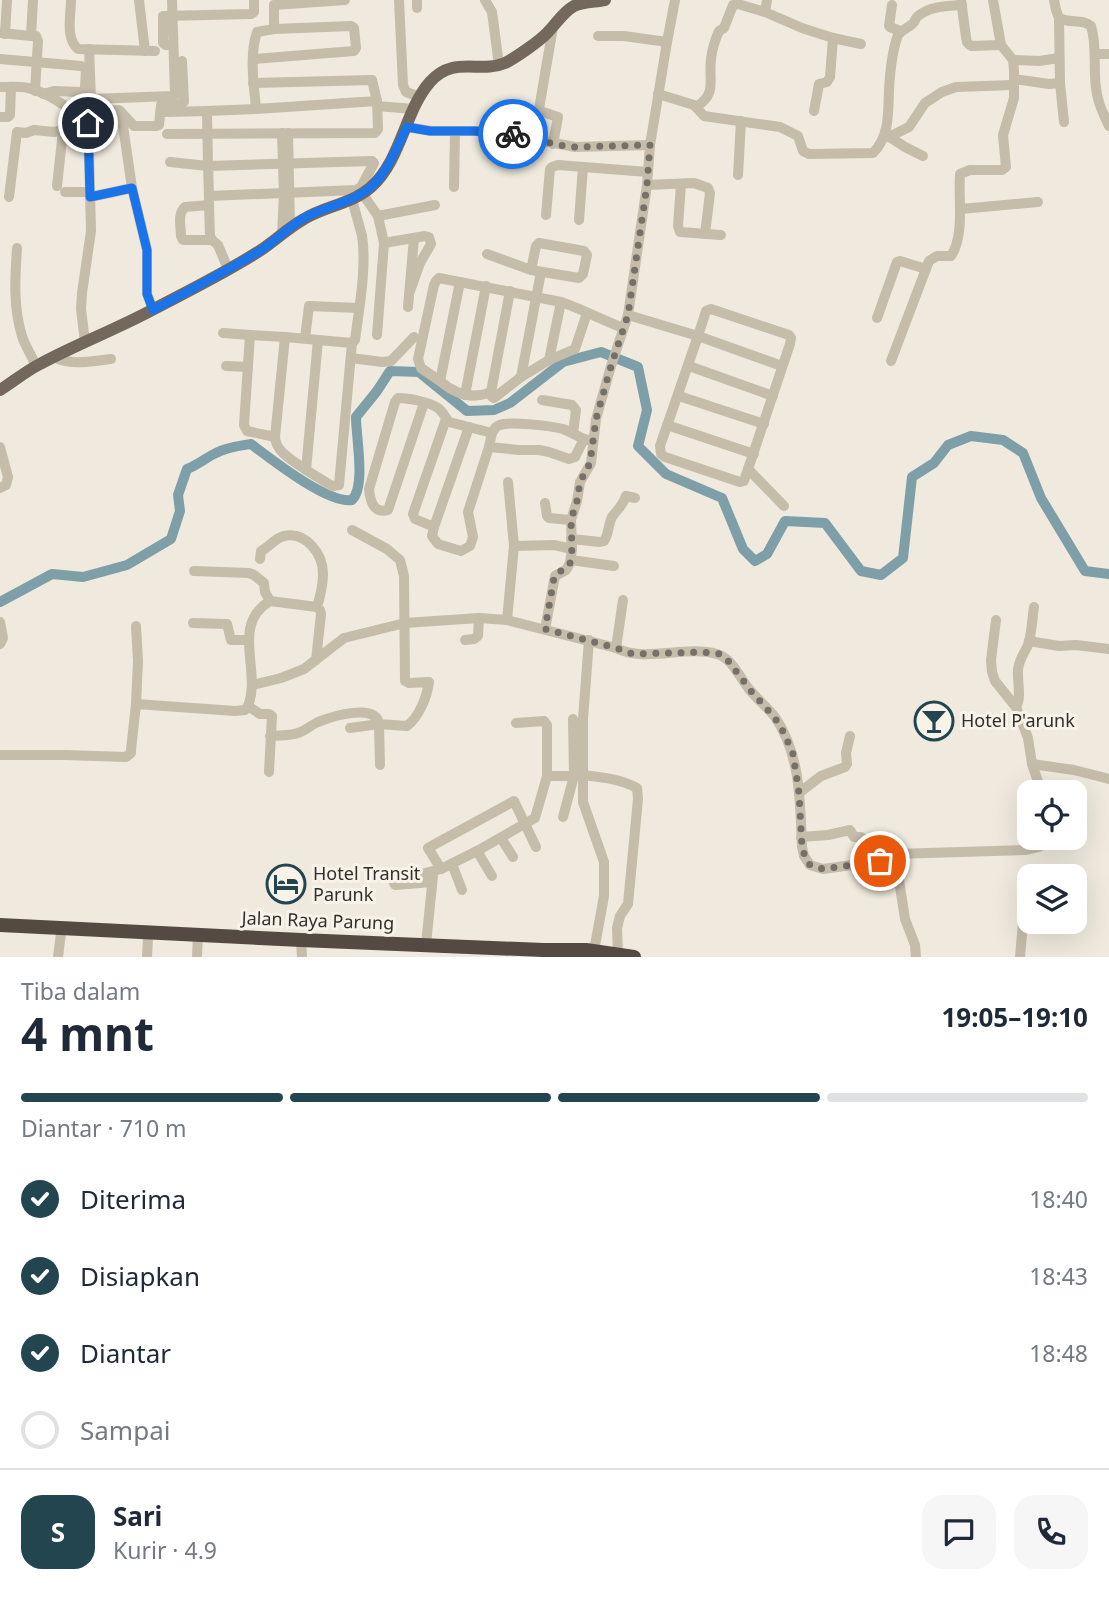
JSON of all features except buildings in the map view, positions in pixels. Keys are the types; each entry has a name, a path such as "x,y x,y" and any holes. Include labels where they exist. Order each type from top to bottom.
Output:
{"highway":[{"name":"Jalan Raya Parung","path":"0,927 197,937 301,947 590,954"},
{"name":"Jalan Raya Parung","path":"0,927 61,933 197,937"},
{"name":"Jalan Raya Parung","path":"301,947 426,944 634,957"}],"main road":[{"path":"0,390 36,366 153,310 265,248 286,231 325,208 357,196 371,187 382,175 417,104 429,83 438,74 452,67 499,65 507,62 538,41 574,7 583,2 605,0"}],"street":[{"path":"8,0 3,33 36,36 38,41 39,92"},
{"path":"31,36 33,0"},
{"path":"71,0 71,42 78,48 150,51 139,0"},
{"path":"91,99 172,96 175,92 172,0"},
{"path":"172,15 251,14 254,12 254,0"},
{"path":"274,29 273,7 276,4 345,0"},
{"path":"399,0 403,85 417,104"},
{"path":"485,0 492,12 499,65"},
{"path":"572,459 589,440 628,315 647,185 650,145 675,0"},
{"path":"765,12 767,0"},
{"path":"891,361 932,258 948,257 954,252 961,209 961,173 1005,168 1003,135 1014,98 1013,60 1001,45 993,0"},
{"path":"1055,0 1059,18 1059,83 1064,122"},
{"path":"887,136 890,79 896,38 900,31 910,26 921,14 940,6 961,2 968,44 1001,45"},
{"path":"696,107 705,101 709,94 711,56 719,31 724,28 733,5 765,12 802,28 861,44"},
{"path":"892,5 889,26 900,31"},
{"path":"1059,18 1090,24 1094,38 1096,87 1109,126"},
{"path":"553,27 538,109 558,116 553,144"},
{"path":"253,59 354,51 354,28 274,29 257,32 253,59 256,109"},
{"path":"598,36 624,36 667,42"},
{"path":"814,111 819,84 827,82 830,77 833,38"},
{"path":"85,342 81,309 90,246 87,119 91,99 89,49"},
{"path":"1095,54 1109,54"},
{"path":"1013,60 1039,61 1059,58"},
{"path":"0,60 81,66 86,69 85,88 82,92 39,92"},
{"path":"9,197 17,132 63,131 87,119 115,110 121,112 134,126 159,125 161,105 184,102 182,61"},
{"path":"167,135 375,133 378,129 377,104 371,79 253,83"},
{"path":"658,94 696,107 703,116 780,127 796,134 800,138 803,151 809,155 873,153 887,136 909,127 925,103 956,87 1013,82 1059,83"},
{"path":"0,117 10,115 6,87 27,88 39,92 87,119"},
{"path":"165,112 417,104"},
{"path":"207,111 210,236 218,245 228,269"},
{"path":"121,112 132,188 147,250 147,294 153,310"},
{"path":"738,175 741,121"},
{"path":"407,127 430,131 513,134 575,147 650,145"},
{"path":"63,131 61,189 90,195 132,188"},
{"path":"454,187 455,131"},
{"path":"285,133 286,231"},
{"path":"887,136 923,156"},
{"path":"170,162 208,166 374,162 372,170 356,190 209,200 182,209 180,214 183,240 212,240"},
{"path":"546,215 552,167 558,165 648,172"},
{"path":"0,167 12,172"},
{"path":"579,220 583,167"},
{"path":"681,184 679,230 682,233 721,235"},
{"path":"647,185 700,184 708,188 710,191 705,234"},
{"path":"357,196 378,216 384,243 377,335"},
{"path":"285,337 275,443 279,450 306,470 332,486 338,485 352,343 355,340 362,277 362,237 357,196"},
{"path":"961,209 1038,202"},
{"path":"378,216 435,205"},
{"path":"384,243 425,236 431,240 410,291"},
{"path":"408,307 414,238"},
{"path":"487,254 536,271 582,277 587,255 586,252 539,243 536,246 536,271 536,296 521,377"},
{"path":"17,248 17,315 22,337 36,366"},
{"path":"877,318 897,262 926,269"},
{"path":"491,393 481,396 465,395 452,390 421,368 418,359 436,281 439,278 561,302 623,328"},
{"path":"440,381 460,282"},
{"path":"465,395 486,286"},
{"path":"510,291 491,393 494,398 549,360 575,349 587,313"},
{"path":"549,360 561,302"},
{"path":"305,338 309,306 359,308"},
{"path":"711,309 789,335 790,344 782,366 744,481 740,482 662,455 660,446 706,311 711,309"},
{"path":"628,315 782,366"},
{"path":"223,333 352,343"},
{"path":"250,335 244,425 247,431 275,437"},
{"path":"351,358 391,361 414,338"},
{"path":"306,470 318,340"},
{"path":"54,357 73,363 111,359"},
{"path":"226,366 248,367"},
{"path":"689,366 773,396"},
{"path":"678,396 764,424"},
{"path":"424,403 388,508 383,511 374,507 369,489 396,400 402,397 424,403 439,408 449,422 492,433"},
{"path":"541,400 575,407 573,433"},
{"path":"434,527 415,519 413,514 446,419"},
{"path":"469,427 432,536 438,544 461,551 470,546 473,537 468,512 495,428 502,424 511,424 555,428 589,440"},
{"path":"667,425 754,454"},
{"path":"545,629 554,578 568,567 570,560 571,520 582,477 590,463 589,440"},
{"path":"0,447 8,477 5,485 0,488"},
{"path":"489,447 539,450 572,459 582,477"},
{"path":"748,469 784,506"},
{"path":"507,620 514,546 508,482"},
{"path":"514,546 604,541 612,518 626,496 635,498"},
{"path":"545,503 549,518 571,520"},
{"path":"350,728 380,724 409,725 420,710 430,684 405,681 404,576 400,560 387,549 352,530"},
{"path":"260,559 261,551 279,538 294,535 305,539 316,551 323,575 317,607 321,614 316,660"},
{"path":"570,560 614,566"},
{"path":"194,571 252,574 264,583 270,601"},
{"path":"616,648 623,600"},
{"path":"136,704 245,710 253,685 249,640 254,616 270,601 317,607"},
{"path":"1016,707 1019,701 1019,660 1029,641 1034,607"},
{"path":"465,640 474,639 478,635 479,618"},
{"path":"253,685 304,669 344,638 405,623 479,618 507,620 633,654 720,654 775,718 793,754 799,793 802,847 810,865 823,869 896,859"},
{"path":"996,620 992,672 995,681 1016,707 1028,738 1038,780"},
{"path":"0,622 3,638 0,644"},
{"path":"193,623 227,624 231,640 249,640"},
{"path":"0,755 126,757 131,753 138,661 136,626"},
{"path":"563,817 578,775 589,640"},
{"path":"1029,641 1109,649"},
{"path":"248,706 260,714 271,715 269,772"},
{"path":"270,736 296,734 316,723 356,713 376,715 380,724 380,765"},
{"path":"573,719 583,802 604,862 603,906 590,954"},
{"path":"435,874 535,818 547,776 546,722 516,723"},
{"path":"799,793 821,776 845,767 850,736"},
{"path":"1032,764 1074,770 1109,779"},
{"path":"547,776 604,778 637,788 628,904 620,916 617,928 618,956"},
{"path":"426,944 435,874 428,848 514,801 536,847"},
{"path":"801,837 850,830 854,837 863,839 867,863"},
{"path":"502,838 513,857"},
{"path":"916,957 915,945 905,919 895,854 1026,850"},
{"path":"477,851 492,876"},
{"path":"452,864 462,890"},
{"path":"58,957 61,933"},
{"path":"1020,957 1022,934"},
{"path":"147,957 148,937"},
{"path":"197,937 197,957"}],"waterway":[{"path":"0,602 52,574 83,577 127,565 171,539 180,511 178,495 187,469 226,449 251,444 315,488 329,495 352,500 359,484 356,417 390,371 419,372 467,411 494,410 510,403 563,362 601,352 638,367 647,410 638,446 666,474 722,498 743,549 755,561 767,554 785,521 825,523 861,571 881,575 903,558 912,477 934,463 948,445 971,436 1003,440 1023,453 1041,498 1085,571 1109,574"}],"way so far":[{"path":"513,134 575,147 650,145 647,185 628,315 596,419 590,463 580,482 571,520 570,563 566,570 557,573 554,578 545,629 633,654 689,651 720,654 726,658 775,718 793,754 797,772 802,847 806,860 810,865 823,869 880,861"}],"place":[{"name":"Hotel P'arunk","path":"934,721"},
{"name":"Hotel Transit Parunk","path":"286,884"}],"route":[{"path":"88,123 90,197 132,188 147,250 147,294 153,310 265,248 304,218 352,199 371,187 382,175 407,127 430,131 513,134"}]}
